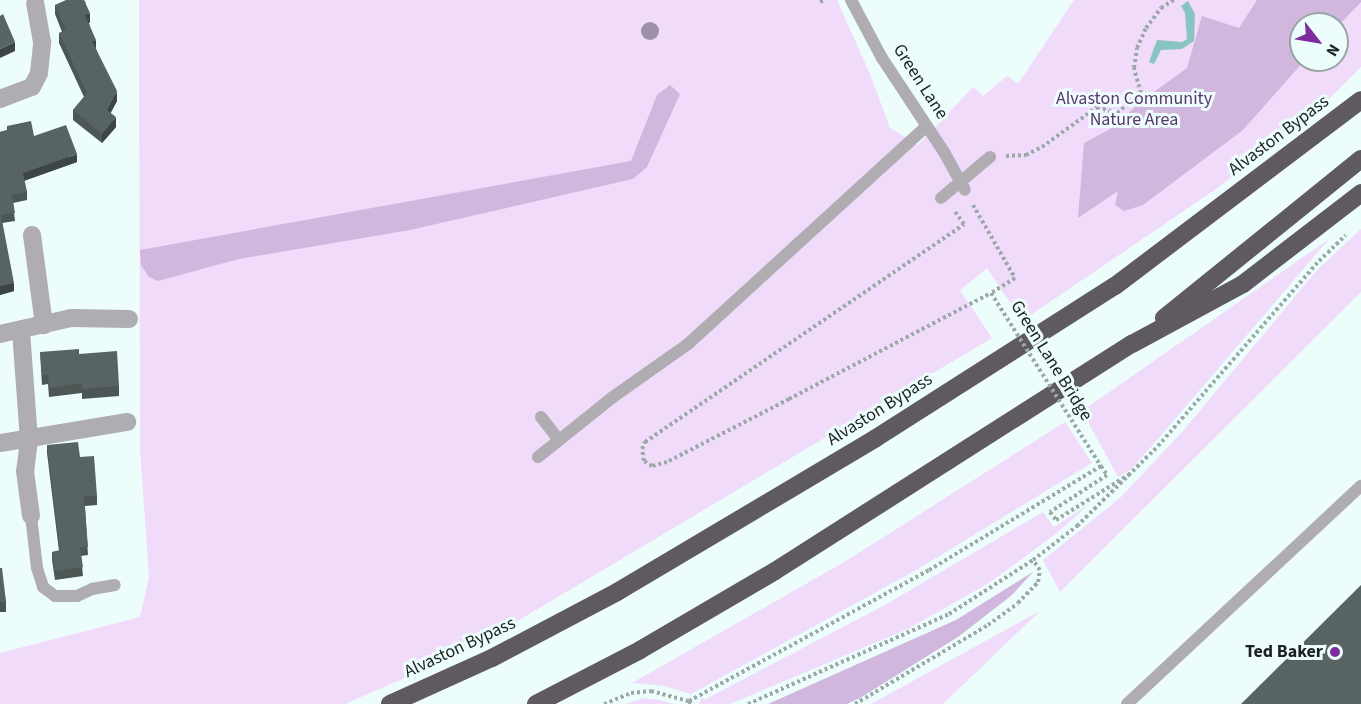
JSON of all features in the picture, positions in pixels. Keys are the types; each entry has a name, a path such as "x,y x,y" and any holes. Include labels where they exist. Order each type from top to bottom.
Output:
{"highway":[{"name":"Alvaston Bypass","path":"390,704 492,658 617,592 876,438 1115,286 1361,100"},
{"path":"1132,344 1361,159"},
{"path":"536,704 640,650 775,571 1132,344 1243,284 1361,193"}],"street":[{"path":"0,99 33,87 39,73 42,42 35,4"},
{"path":"32,235 44,325"},
{"path":"0,334 71,318 129,319"},
{"path":"21,331 29,440 25,471 31,516"},
{"path":"0,443 127,422"}],"lane":[{"name":"Green Lane","path":"851,0 882,58 963,186"},
{"path":"538,457 688,344 927,126"},
{"path":"941,198 963,186 990,157"},
{"path":"541,417 559,440"},
{"path":"1127,704 1361,486"},
{"path":"31,516 37,567 43,587 55,596 77,596 92,589 115,585"}],"path":[{"path":"990,157 1026,155 1042,147 1097,107 1118,113 1141,93 1134,68 1137,48 1146,28 1161,8 1174,0"},
{"name":"Green Lane Bridge","path":"962,204 954,210 964,224 645,442 642,449 644,460 652,466 667,462 992,293 1101,466"},
{"path":"978,213 1015,278 992,293"},
{"path":"748,704 949,614 1033,560 1094,512 1137,469 1318,261 1354,229"},
{"path":"604,704 640,691 651,691 690,702 929,570 1101,466 1107,475 1050,512 1056,520 1137,469"},
{"path":"855,704 988,625 1018,603 1038,582 1040,570 1033,560"}],"green space":[{"name":"Alvaston Community Nature Area","path":"139,0 837,0 870,74 890,128 918,145 973,87 983,96 1007,76 1018,84 1074,0 1361,0 1361,67 1331,97 1219,187 1022,321 987,268 960,290 992,338 469,650 345,704 0,704 0,653 140,617 149,577 140,450"},
{"name":"Alvaston Community Nature Area","path":"1257,0 1361,0 1349,14 1349,12 1289,12 1289,72 1294,72 1243,130 1143,205 1124,211 1115,205 1118,191 1078,218 1084,143 1110,129 1143,100 1187,68 1202,16 1239,28"},
{"path":"670,85 680,94 647,167 633,179 410,230 239,259 158,281 149,277 141,265 140,250 631,161 657,95"},
{"path":"1361,229 1361,292 1060,592 1043,560 1120,498 1182,432 1318,269"},
{"path":"1329,239 1152,446 1130,470 1118,477 1082,411"},
{"path":"1065,422 1092,463 918,569 691,694 664,686 632,683 846,561"},
{"path":"1088,505 1057,533 989,583 908,629 730,704 699,704 702,698 706,699 883,606 1043,512 1054,527"},
{"path":"1033,572 1012,595 958,637 860,698 847,704 768,704 956,620"},
{"path":"1040,611 943,704 871,704 882,698"},
{"path":"644,698 659,700 675,704 625,704"}],"water":[{"path":"1188,1 1195,14 1194,41 1182,49 1161,50 1154,64 1149,62 1157,40 1182,42 1187,39 1185,13 1181,6"}],"building":[{"path":"66,0 84,0 90,13 85,15 96,40 92,41 117,91 107,110 116,117 102,134 73,110 87,93 59,33 66,30 55,5"},
{"path":"3,14 15,42 0,49 0,16"},
{"path":"31,121 34,136 66,125 77,154 23,173 27,192 12,195 15,213 1,215 14,283 0,286 0,132 8,130 7,126"},
{"path":"79,349 79,354 117,351 119,386 82,389 82,383 49,388 48,375 42,375 40,352"},
{"path":"78,442 80,457 94,456 97,496 84,497 88,547 80,547 83,567 55,571 52,552 60,550 47,445"},
{"path":"0,568 2,568 6,602 0,602"},
{"name":"Ted Baker","path":"1361,585 1361,704 1241,704"}],"place":[{"name":"Ted Baker","path":"1335,652"}]}
